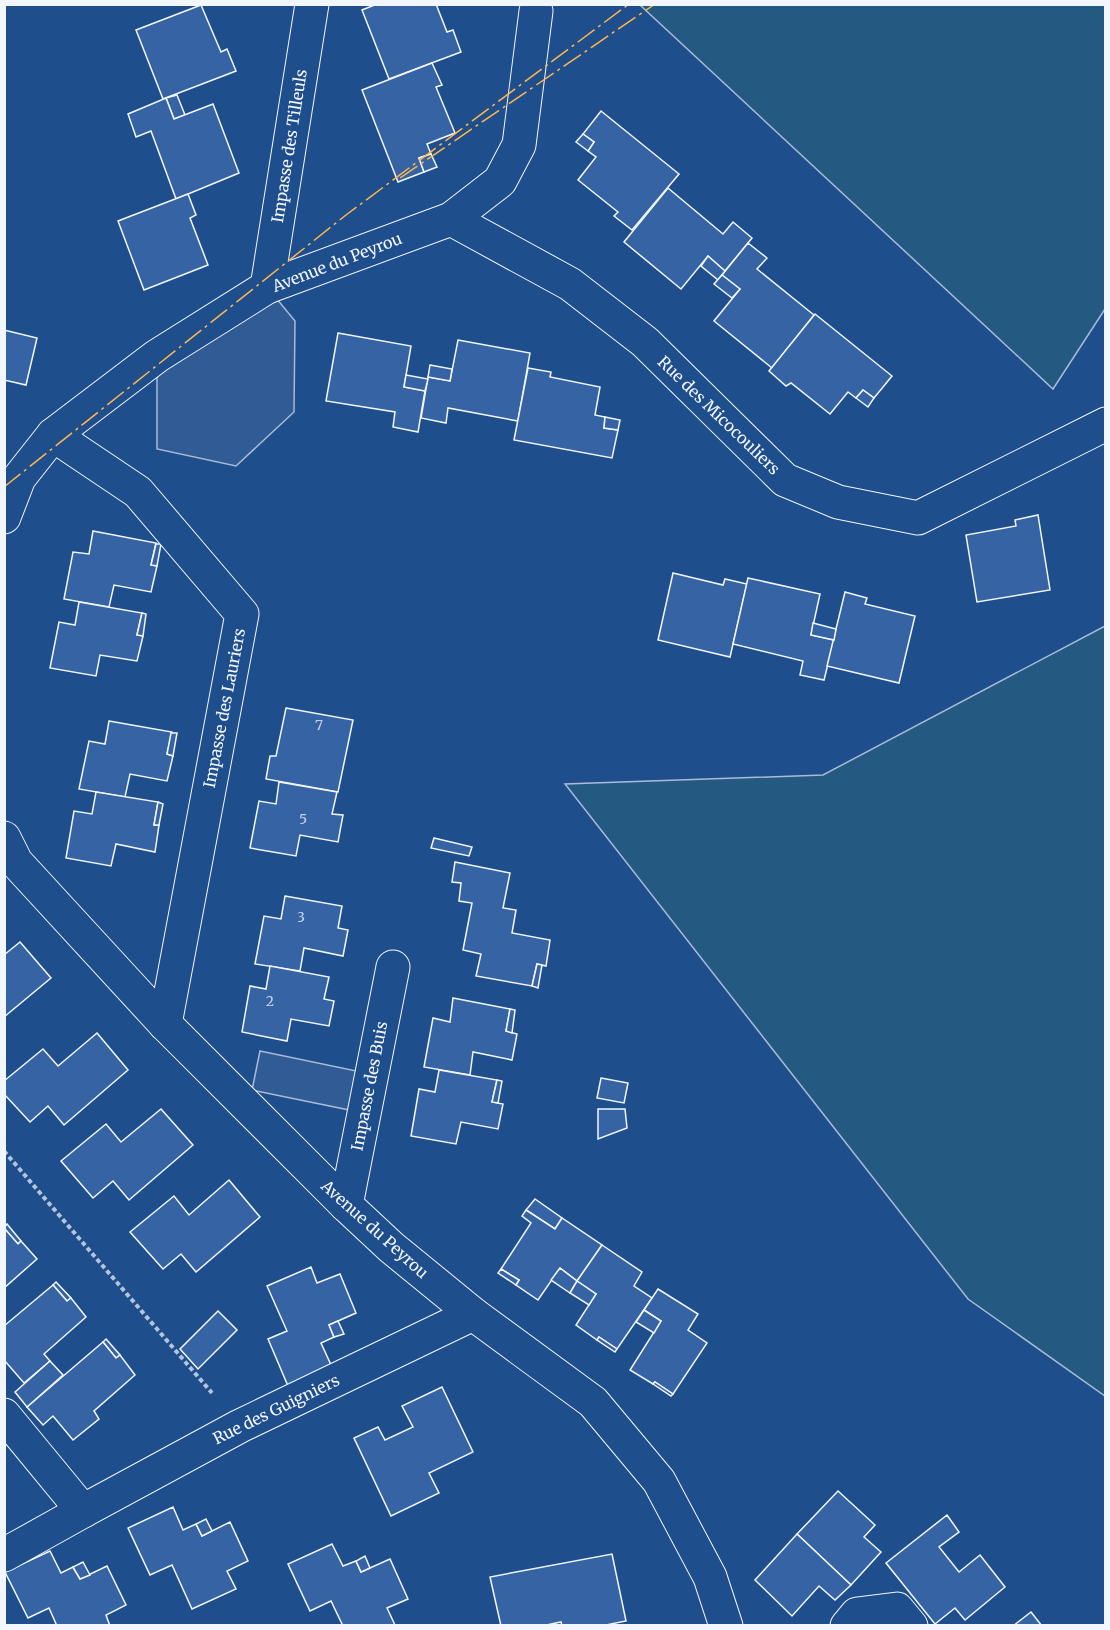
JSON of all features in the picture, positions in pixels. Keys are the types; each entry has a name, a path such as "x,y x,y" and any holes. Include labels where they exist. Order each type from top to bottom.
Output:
{"street":[{"name":"Impasse des Tilleuls","path":"267,287 312,4"},
{"name":"Avenue du Peyrou","path":"4,517 12,473 53,435 157,356 267,287 451,219 500,181 519,145 536,11"},
{"name":"Rue des Micocouliers","path":"451,219 570,284 645,342 785,480 838,502 918,518 1106,424"},
{"name":"Impasse des Lauriers","path":"53,435 138,492 242,614 165,1024"},
{"name":"Avenue du Peyrou","path":"4,838 16,862 165,1024 346,1205 391,1247 473,1314 593,1402 659,1481 710,1577 726,1626"},
{"name":"Impasse des Buis","path":"346,1205 393,967"},
{"name":"Rue des Guigniers","path":"4,1555 240,1426 473,1314"},
{"path":"4,1415 83,1511"},
{"path":"847,1626 857,1614 897,1609 910,1626"}],"path":[{"path":"4,1151 240,1426"}],"shaded area":[{"path":"640,5 1105,5 1105,309 1053,389"},
{"path":"267,287 295,321 294,412 236,466 157,449 157,356"},
{"path":"1105,626 1105,1396 968,1299 565,784 823,775"},
{"path":"260,1051 371,1074 364,1113 252,1090"}],"building":[{"path":"377,4 436,4 447,32 453,30 461,52 389,79 362,10"},
{"path":"201,5 221,52 227,49 236,71 163,99 136,30"},
{"path":"432,63 442,85 436,87 455,133 427,144 431,154 419,158 424,172 398,182 362,90"},
{"path":"177,95 185,115 174,119 166,98"},
{"path":"166,98 174,119 213,104 239,173 176,199 151,131 136,137 128,114"},
{"path":"601,111 679,174 632,230 614,216 618,212 578,180 596,157 588,151 594,142 583,134"},
{"path":"583,134 594,142 588,151 576,142"},
{"path":"431,154 437,167 424,172 419,158"},
{"path":"668,188 723,234 733,222 752,238 725,271 708,256 681,289 624,242"},
{"path":"188,194 196,215 190,218 208,265 144,290 118,221"},
{"path":"748,243 767,258 757,269 814,315 772,368 714,321 740,289 722,275"},
{"path":"708,256 725,271 718,280 701,266"},
{"path":"722,275 740,289 732,298 714,284"},
{"path":"815,314 892,376 874,398 863,390 856,398 848,392 830,414 791,383 786,386 769,371"},
{"path":"4,330 37,338 26,385 4,380"},
{"path":"338,333 411,346 404,387 425,391 418,432 393,427 395,412 326,401"},
{"path":"458,340 530,353 518,421 448,408 446,423 421,418 428,377 450,381"},
{"path":"430,365 452,369 450,381 428,377"},
{"path":"528,368 551,372 550,377 600,387 595,415 605,417 604,428 618,430 612,458 514,440"},
{"path":"406,375 428,379 425,391 404,387"},
{"path":"863,390 874,398 868,407 856,398"},
{"path":"605,417 620,420 618,430 604,428"},
{"path":"1038,515 1050,590 977,602 966,535 1016,526 1015,520"},
{"path":"93,531 156,543 151,565 157,566 151,592 114,585 109,607 64,599 73,552 89,554"},
{"path":"156,544 161,544 157,566 151,565"},
{"path":"673,573 723,585 725,579 747,584 730,657 658,640"},
{"path":"748,578 820,594 811,635 834,640 824,680 800,675 803,661 733,644"},
{"path":"845,592 867,598 865,604 915,616 899,683 827,666"},
{"path":"79,602 142,613 137,635 143,636 137,661 100,655 96,676 50,668 59,622 75,625"},
{"path":"142,613 146,614 143,636 137,635"},
{"path":"813,623 836,629 834,640 811,635"},
{"path":"286,708 353,720 338,792 266,779 270,756 276,756"},
{"path":"109,721 172,732 167,754 173,756 167,781 130,774 125,797 79,789 89,741 105,744"},
{"path":"171,733 177,733 173,756 167,754"},
{"path":"279,782 337,792 332,814 343,815 338,842 300,835 296,856 250,848 259,801 276,804"},
{"path":"96,792 158,802 154,825 159,825 155,852 116,844 111,866 66,858 74,811 92,814"},
{"path":"158,802 163,804 159,825 154,825"},
{"path":"434,838 472,847 469,856 431,848"},
{"path":"455,862 510,873 503,908 516,910 512,933 550,940 546,966 537,964 532,986 476,976 481,954 463,950 472,903 459,901 461,883 452,882"},
{"path":"285,896 342,906 338,928 348,930 343,956 304,948 300,971 255,964 264,916 281,919"},
{"path":"20,942 51,978 4,1017 4,955"},
{"path":"537,964 542,965 538,988 532,986"},
{"path":"270,966 329,977 324,999 334,1001 329,1026 291,1019 287,1041 242,1032 250,986 266,989"},
{"path":"453,998 510,1009 506,1031 517,1034 512,1060 473,1052 470,1075 424,1067 433,1018 450,1022"},
{"path":"510,1009 515,1010 512,1033 506,1031"},
{"path":"97,1033 128,1070 64,1125 48,1106 30,1122 4,1094 4,1081 43,1049 58,1066"},
{"path":"439,1070 497,1080 492,1102 503,1104 498,1129 461,1122 456,1144 411,1136 419,1089 435,1092"},
{"path":"601,1078 628,1083 624,1103 597,1098"},
{"path":"497,1080 502,1081 498,1103 492,1102"},
{"path":"161,1109 193,1145 129,1200 113,1181 93,1198 61,1161 106,1124 121,1142"},
{"path":"598,1109 625,1109 627,1128 598,1139"},
{"path":"229,1180 260,1217 196,1272 181,1254 163,1269 130,1232 174,1196 189,1215"},
{"path":"535,1199 562,1218 555,1229 526,1210"},
{"path":"526,1210 555,1229 562,1218 602,1245 577,1281 560,1268 538,1300 516,1285 519,1280 501,1269 531,1223 522,1216"},
{"path":"7,1224 21,1241 18,1244 4,1228"},
{"path":"4,1228 18,1244 21,1241 37,1259 4,1288"},
{"path":"602,1245 642,1272 634,1286 652,1298 617,1349 599,1337 597,1340 576,1325 596,1294 577,1281"},
{"path":"311,1267 317,1283 340,1274 356,1313 329,1325 334,1337 321,1343 332,1367 288,1386 268,1339 287,1331 267,1286"},
{"path":"560,1268 577,1281 570,1293 551,1280"},
{"path":"501,1269 519,1280 516,1285 498,1273"},
{"path":"577,1281 596,1294 589,1305 570,1293"},
{"path":"56,1282 71,1298 67,1301 53,1285"},
{"path":"53,1285 67,1301 71,1298 86,1317 44,1354 50,1361 24,1383 4,1360 4,1326"},
{"path":"658,1289 698,1314 688,1330 707,1343 673,1394 630,1370 661,1321 644,1310"},
{"path":"644,1310 661,1321 654,1333 636,1322"},
{"path":"218,1311 237,1330 198,1369 180,1349"},
{"path":"338,1321 344,1334 334,1337 329,1325"},
{"path":"599,1337 617,1349 615,1352 597,1340"},
{"path":"106,1339 120,1355 116,1358 103,1342"},
{"path":"103,1342 116,1358 120,1355 135,1375 94,1411 99,1419 73,1440 53,1416 43,1425 27,1407"},
{"path":"50,1361 63,1375 27,1407 15,1392"},
{"path":"655,1382 673,1394 671,1396 653,1384"},
{"path":"442,1387 473,1452 429,1473 439,1493 391,1516 354,1438 378,1427 385,1440 413,1427 402,1406"},
{"path":"838,1491 875,1525 864,1537 881,1552 851,1585 797,1534"},
{"path":"173,1507 183,1530 196,1524 202,1536 230,1522 248,1561 227,1571 236,1589 192,1609 172,1565 150,1575 128,1528"},
{"path":"947,1515 959,1532 939,1547 959,1572 980,1555 1005,1587 965,1620 955,1608 935,1624 886,1563"},
{"path":"206,1519 212,1531 202,1536 196,1524"},
{"path":"797,1534 851,1585 835,1600 819,1586 792,1616 755,1580"},
{"path":"332,1544 343,1566 356,1561 361,1572 390,1559 408,1599 387,1608 395,1625 343,1626 331,1601 310,1611 288,1564"},
{"path":"50,1551 61,1573 73,1567 80,1579 107,1566 126,1605 106,1615 110,1626 57,1626 49,1608 28,1618 5,1572"},
{"path":"612,1554 626,1621 601,1626 562,1626 561,1622 542,1626 501,1626 490,1577"},
{"path":"365,1556 370,1568 361,1572 356,1561"},
{"path":"83,1562 90,1575 80,1579 73,1567"},
{"path":"1031,1612 1042,1626 1013,1626"}],"power":[{"path":"4,487 346,215 629,4"},
{"path":"400,178 655,4"}]}
